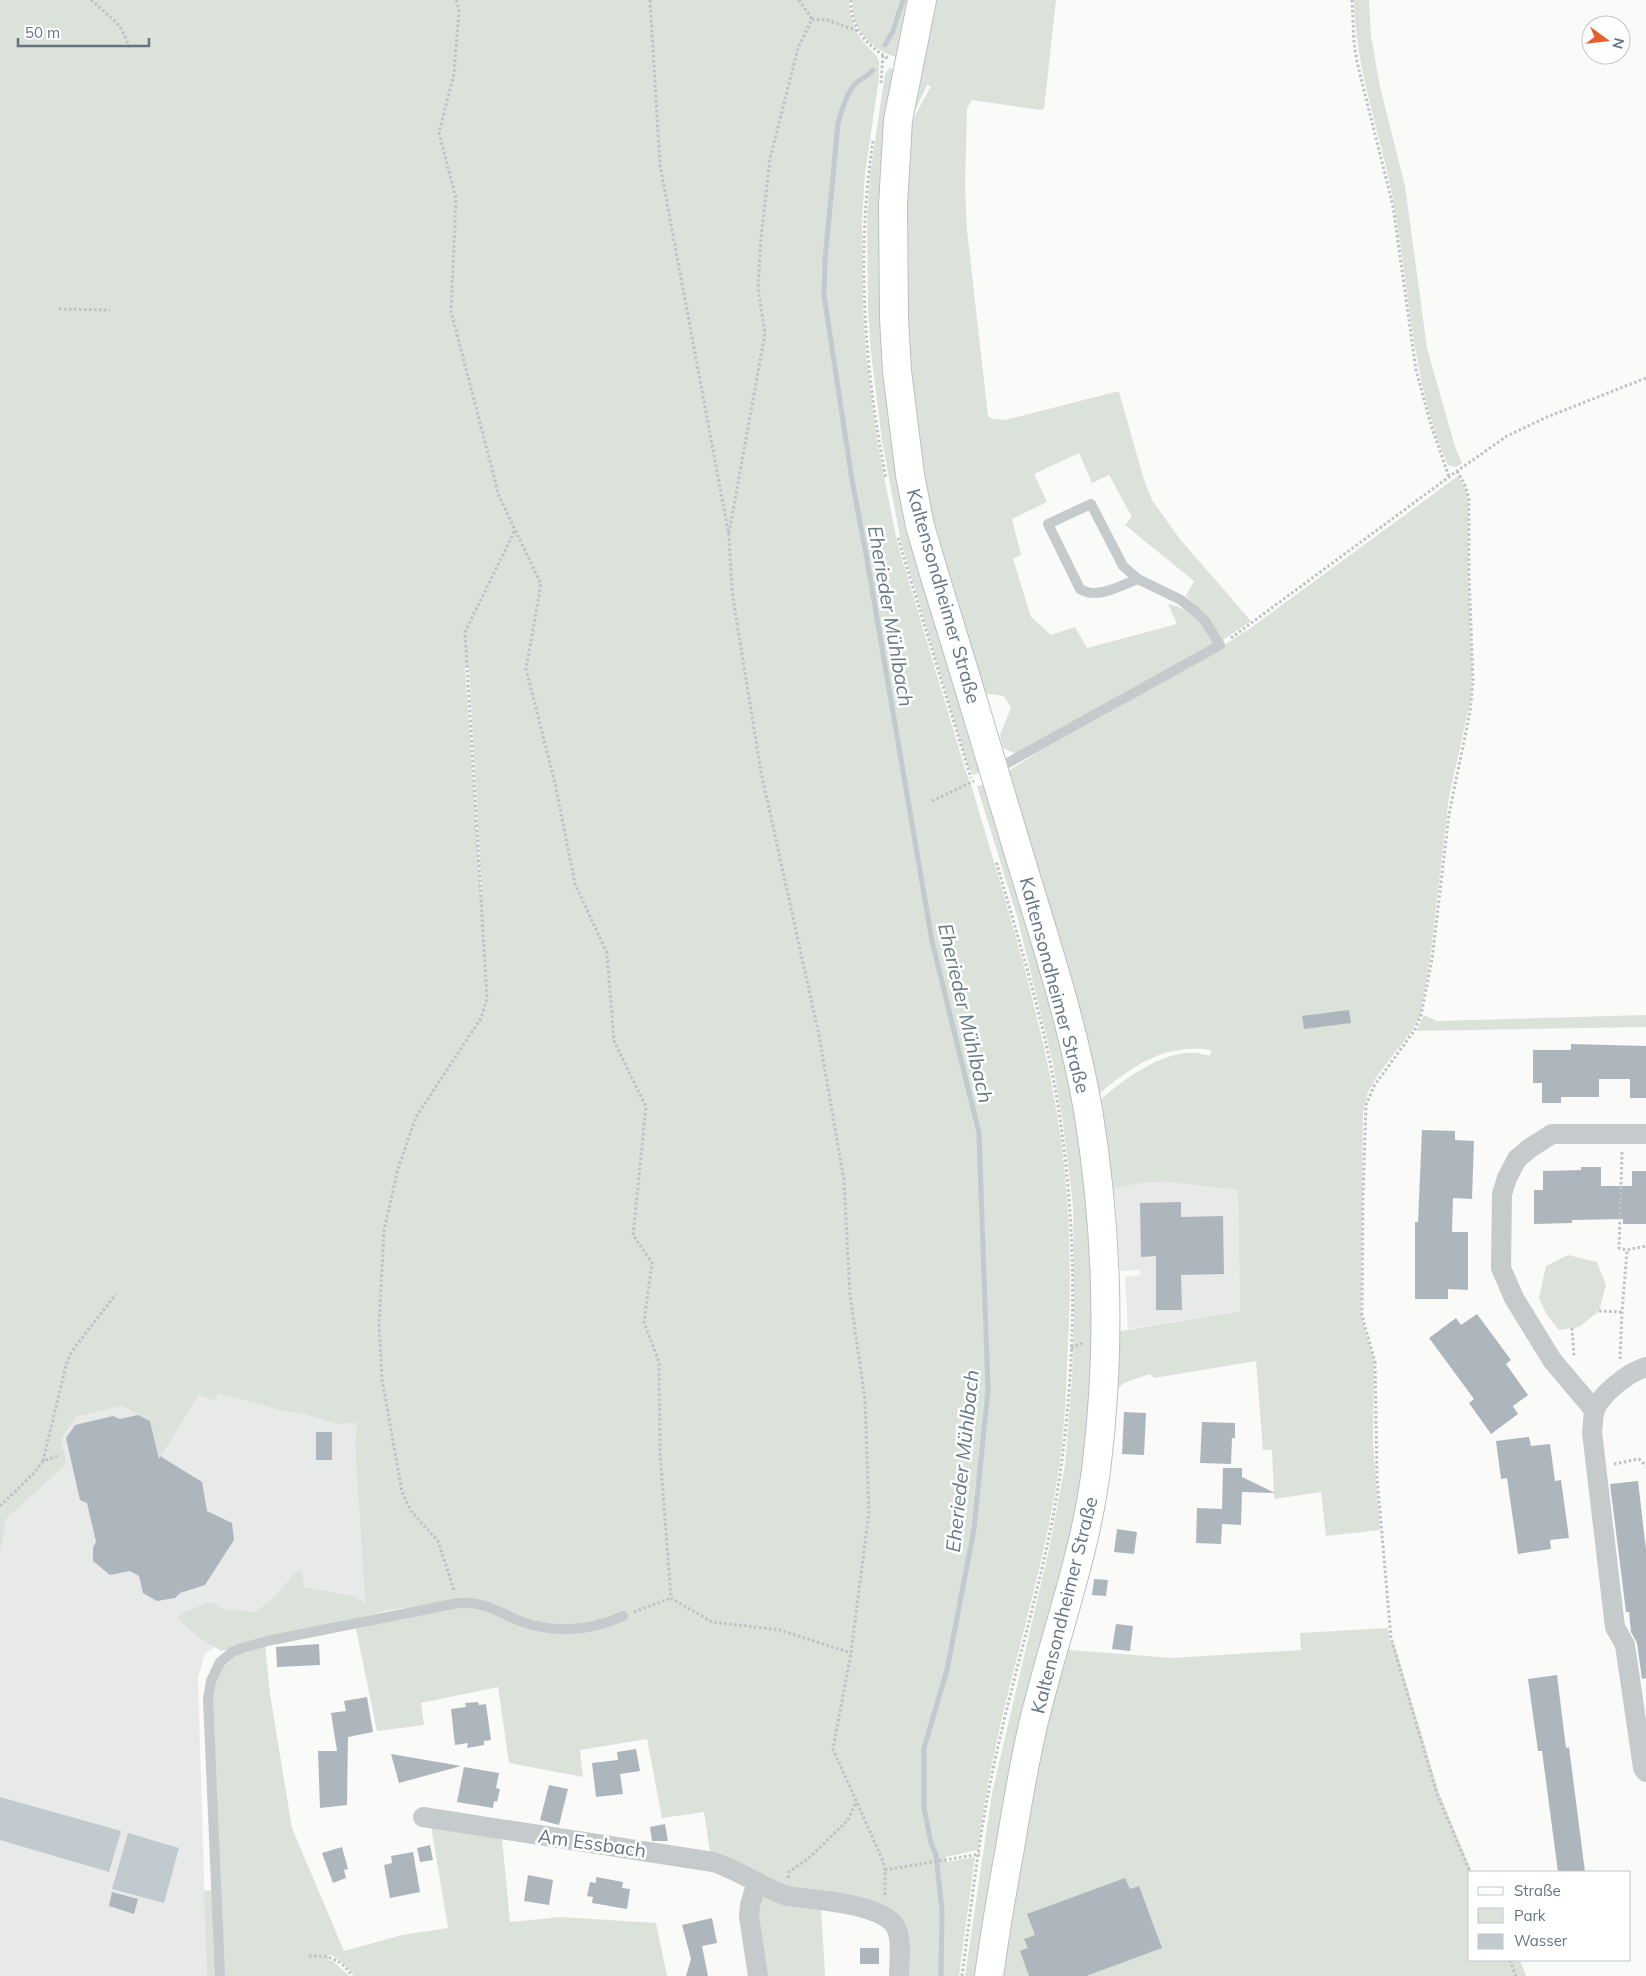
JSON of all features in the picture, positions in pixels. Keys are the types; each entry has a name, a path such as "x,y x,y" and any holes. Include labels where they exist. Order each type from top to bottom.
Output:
{"main road":[{"name":"Kaltensondheimer Straße","path":"922,0 900,112 894,165 893,263 897,371 910,475 920,526 983,776 1064,1004 1087,1108 1096,1166 1102,1241 1105,1332 1102,1418 1087,1530 1024,1763 989,1976"}],"street":[{"path":"1595,1411 1552,1360 1510,1291 1501,1268 1502,1194 1516,1159 1552,1134 1646,1134"},
{"path":"1646,1366 1636,1370 1620,1381 1595,1411 1592,1432 1615,1627 1625,1645 1643,1768 1646,1772"},
{"name":"Am Essbach","path":"423,1817 713,1862 737,1871 787,1896 854,1906 884,1915"},
{"path":"757,1882 750,1905 749,1918 758,1976"},
{"path":"884,1915 892,1921 899,1935 899,1976"}],"lane":[{"path":"983,776 1220,645 1205,621 1195,611 1181,600 1138,579 1123,566 1091,504 1048,524 1080,589 1086,593 1097,594 1138,579"},
{"path":"220,1976 208,1699 211,1681 220,1662 232,1652 266,1641 458,1603 475,1602 491,1607 532,1626 551,1629 592,1628 623,1616"}],"path":[{"path":"91,0 117,23 131,50"},
{"path":"456,0 459,10 454,74 439,133 456,198 451,311 499,496 541,584 526,669 555,783 575,884 608,953 614,1041 646,1107 633,1235 652,1263 644,1322 659,1362 660,1453 671,1598"},
{"path":"650,0 660,165 729,536 732,592 761,772 819,1035 844,1181 850,1295 865,1400 869,1512 851,1653 834,1750 885,1870 884,1915"},
{"path":"799,0 812,19"},
{"path":"851,0 853,20 858,31 867,43 883,55 881,84"},
{"path":"1352,0 1357,62 1393,206 1416,370 1431,425 1449,477"},
{"path":"729,536 764,333 758,289 761,238 770,159 798,48 812,19"},
{"path":"812,19 827,20 858,31"},
{"path":"873,138 864,220 865,310 878,441 888,487"},
{"path":"59,309 110,310"},
{"path":"1220,645 1251,625 1457,471 1515,432 1596,396 1646,378"},
{"path":"1457,471 1466,485 1469,499 1469,574 1473,681 1470,712 1450,805 1432,959 1421,1015 1414,1031 1374,1086 1366,1104 1362,1314 1375,1362 1377,1477 1391,1638 1437,1794 1470,1871"},
{"path":"458,1603 438,1541 412,1511 402,1492 382,1379 379,1324 381,1266 386,1221 398,1169 411,1129 416,1117 481,1018 488,1000 465,632 515,530"},
{"path":"898,533 961,748 983,776"},
{"path":"975,790 983,776"},
{"path":"932,801 983,776"},
{"path":"962,1976 996,1752 1046,1553 1056,1500 1066,1423 1071,1348 1070,1205 1061,1125 1036,1006 995,860"},
{"path":"1622,1134 1619,1248 1627,1250 1646,1246"},
{"path":"1620,1381 1622,1312 1627,1250"},
{"path":"0,1506 33,1474 43,1461 66,1365 72,1350 116,1294"},
{"path":"1599,1310 1622,1312"},
{"path":"43,1461 60,1455"},
{"path":"1596,1467 1639,1459 1646,1466"},
{"path":"623,1616 671,1598"},
{"path":"671,1598 712,1622 780,1630 851,1653"},
{"path":"787,1896 789,1872 810,1858 848,1820 856,1800"},
{"path":"885,1870 980,1854"},
{"path":"309,1956 322,1955 335,1959 352,1976"},
{"path":"1510,1961 1516,1976"}],"shaded area":[{"path":"1166,1182 1238,1190 1240,1311 1128,1329 1125,1277 1140,1275 1140,1270 1120,1271 1115,1197 1104,1198 1104,1190 1142,1183"},
{"path":"218,1393 279,1410 304,1414 336,1424 357,1423 355,1444 365,1603 222,1642 205,1654 198,1677 207,1976 0,1976 0,1556 6,1519 67,1464 61,1440 76,1417 122,1406 150,1421 158,1454 161,1456 199,1395"}],"green space":[{"path":"0,0 849,0 850,13 857,33 879,61 879,78 865,174 862,222 863,309 866,353 877,440 897,542 997,872 1032,998 1059,1126 1068,1215 1070,1304 1066,1390 1062,1441 1053,1504 1038,1576 994,1754 978,1850 946,1857 947,1862 975,1857 959,1976 902,1976 900,1927 821,1905 825,1976 762,1976 753,1917 761,1880 711,1859 704,1812 662,1818 647,1739 580,1750 583,1777 509,1763 498,1687 421,1703 424,1725 377,1731 355,1624 466,1604 550,1631 608,1621 552,1627 460,1600 391,1610 221,1651 198,1637 178,1618 184,1612 211,1602 224,1610 256,1612 275,1596 295,1573 302,1570 304,1587 354,1596 365,1603 355,1444 357,1423 336,1424 304,1414 279,1410 218,1393 214,1401 199,1395 161,1456 158,1454 150,1421 122,1406 76,1417 61,1440 67,1464 6,1519 0,1556","holes":["465,668 469,668 482,897 481,898"]},
{"path":"853,0 917,0 899,58 880,50 865,37 855,20"},
{"path":"925,0 1056,0 1044,109 972,100 967,108 965,187 967,230 988,416 993,419 1005,420 1119,392 1144,480 1152,500 1179,538 1251,621 1223,640 1207,617 1186,596 1194,581 1125,525 1132,517 1109,475 1092,483 1079,453 1034,474 1047,502 1012,519 1021,555 1013,559 1031,617 1051,635 1075,627 1087,648 1177,624 1168,604 1185,610 1197,618 1215,645 1016,754 1003,748 1000,735 1011,708 1004,696 981,693 939,578 897,319 911,123 931,86 927,85 912,117"},
{"path":"1354,0 1369,0 1371,36 1380,87 1405,186 1427,348 1455,447 1462,463 1456,467 1448,465 1426,401 1412,332 1392,194 1363,73 1355,25"},
{"path":"889,68 896,70 895,372 983,766 977,774 973,775 968,766 901,542 882,441 871,353 868,310 867,221 870,174 885,74"},
{"path":"1458,476 1464,485 1468,499 1471,698 1449,797 1430,960 1420,1016 1411,1032 1377,1076 1368,1092 1363,1113 1361,1314 1374,1362 1373,1442 1380,1530 1326,1536 1321,1492 1274,1499 1272,1450 1263,1450 1256,1361 1154,1378 1150,1374 1124,1383 1107,1397 1109,1333 1240,1311 1238,1190 1166,1182 1142,1183 1104,1190 1091,1109 1125,1080 1153,1063 1181,1054 1197,1053 1210,1056 1211,1050 1176,1050 1145,1061 1116,1080 1089,1102 1006,773 1044,748 1183,670 1252,627"},
{"path":"977,786 989,786 1088,1140 1097,1423 986,1976 965,1976 992,1793 1048,1554 1065,1465 1072,1378 1074,1317 1073,1206 1063,1124 1053,1064 1017,916"},
{"path":"1424,1015 1437,1021 1646,1015 1646,1027 1416,1031"},
{"path":"1568,1255 1597,1262 1606,1285 1599,1311 1579,1327 1559,1330 1547,1315 1539,1298 1546,1266"},
{"path":"1388,1628 1390,1642 1394,1643 1439,1793 1472,1871 1468,1871 1468,1961 1520,1961 1526,1976 994,1976 1058,1649 1172,1658 1301,1650 1300,1633"},
{"path":"265,1644 270,1694 292,1828 344,1951 402,1935 448,1928 431,1826 502,1838 510,1922 561,1917 656,1923 667,1976 354,1976 349,1969 329,1954 328,1960 333,1961 349,1976 224,1976 211,1689 227,1658"},
{"path":"213,1890 218,1976 207,1976 204,1891"}],"water":[{"path":"0,1797 121,1831 109,1872 0,1840"},
{"path":"128,1833 179,1848 164,1903 112,1889"}],"building":[{"path":"1349,1010 1351,1023 1304,1029 1302,1016"},
{"path":"1571,1044 1646,1046 1646,1098 1630,1098 1630,1079 1599,1079 1599,1097 1561,1097 1561,1103 1542,1103 1542,1083 1533,1083 1533,1050 1571,1050"},
{"path":"1422,1130 1455,1131 1455,1140 1474,1141 1472,1199 1453,1198 1452,1232 1468,1232 1468,1290 1448,1289 1448,1299 1415,1299 1415,1222 1418,1222"},
{"path":"1581,1167 1601,1167 1601,1186 1632,1186 1632,1171 1646,1171 1646,1224 1623,1224 1623,1219 1572,1220 1572,1223 1534,1224 1534,1190 1543,1190 1543,1171 1581,1170"},
{"path":"1181,1202 1181,1217 1223,1216 1224,1274 1181,1275 1182,1310 1156,1310 1156,1256 1141,1257 1140,1203"},
{"path":"1477,1314 1511,1360 1506,1364 1528,1395 1513,1406 1518,1414 1491,1434 1469,1403 1474,1399 1429,1338 1456,1318 1461,1325"},
{"path":"1124,1412 1146,1413 1144,1455 1122,1454"},
{"path":"138,1415 150,1421 159,1459 160,1456 202,1482 207,1511 232,1523 234,1540 205,1585 180,1593 175,1598 157,1601 143,1593 139,1576 130,1571 110,1575 93,1561 93,1547 96,1542 87,1503 80,1500 66,1438 75,1425 113,1416 120,1419"},
{"path":"1202,1422 1235,1423 1235,1438 1232,1438 1231,1464 1200,1463"},
{"path":"316,1432 332,1432 332,1460 316,1460"},
{"path":"1529,1437 1531,1446 1550,1444 1555,1481 1561,1480 1569,1538 1550,1540 1551,1549 1518,1554 1507,1478 1501,1479 1496,1441"},
{"path":"1223,1468 1242,1468 1242,1477 1275,1493 1242,1492 1241,1525 1222,1524 1221,1544 1196,1543 1197,1508 1222,1509"},
{"path":"1638,1481 1646,1550 1646,1678 1642,1679 1637,1643 1631,1632 1629,1612 1626,1612 1610,1484"},
{"path":"1117,1529 1137,1532 1134,1554 1114,1552"},
{"path":"1094,1579 1108,1580 1106,1596 1092,1595"},
{"path":"1116,1624 1133,1626 1130,1651 1112,1649"},
{"path":"319,1644 320,1665 277,1667 276,1647"},
{"path":"1557,1675 1566,1748 1569,1747 1585,1871 1558,1871 1542,1751 1538,1751 1528,1679"},
{"path":"367,1697 373,1732 348,1737 347,1805 320,1808 318,1751 337,1751 331,1713 346,1711 344,1701"},
{"path":"478,1702 479,1705 486,1704 491,1740 484,1741 484,1745 467,1748 468,1743 455,1745 451,1709 466,1707 465,1703"},
{"path":"636,1749 640,1771 620,1774 623,1794 596,1797 592,1763 618,1760 617,1752"},
{"path":"391,1754 461,1766 399,1783"},
{"path":"464,1767 499,1773 496,1788 500,1789 497,1802 494,1801 493,1808 457,1802"},
{"path":"549,1785 568,1789 559,1825 540,1820"},
{"path":"665,1824 668,1841 652,1841 650,1827"},
{"path":"430,1845 433,1860 420,1862 417,1848"},
{"path":"342,1847 348,1869 344,1870 346,1878 333,1883 322,1853"},
{"path":"413,1852 420,1892 390,1898 384,1865 392,1863 391,1856"},
{"path":"528,1875 553,1880 549,1905 524,1901"},
{"path":"596,1877 623,1882 622,1888 630,1889 627,1909 592,1903 593,1897 587,1896 590,1882 596,1883"},
{"path":"1125,1878 1130,1889 1139,1886 1162,1948 1086,1976 1029,1976 1020,1951 1028,1948 1024,1939 1035,1935 1027,1914"},
{"path":"112,1892 138,1899 134,1914 109,1906"},
{"path":"712,1918 717,1943 702,1946 708,1976 686,1976 691,1959 682,1925"},
{"path":"860,1948 879,1948 879,1964 860,1964"}],"waterway":[{"name":"Eherieder Mühlbach","path":"885,45 893,31 903,0"},
{"name":"Eherieder Mühlbach","path":"873,70 850,90 838,123 825,260 824,295 852,480 932,941 979,1133 988,1390 974,1529 947,1670 924,1748 924,1808 931,1843 936,1855 942,1911 941,1976"}]}
